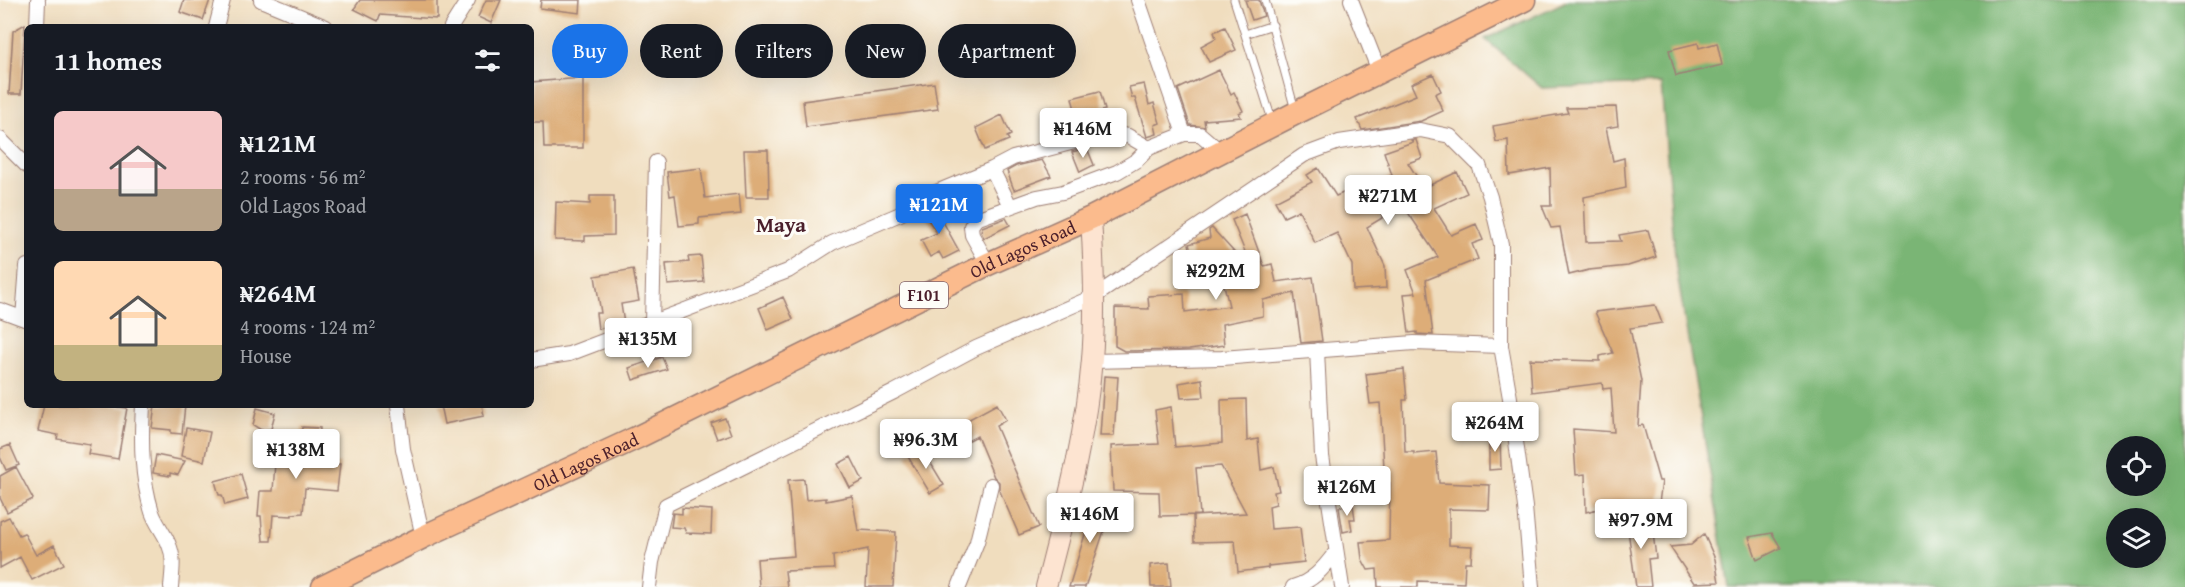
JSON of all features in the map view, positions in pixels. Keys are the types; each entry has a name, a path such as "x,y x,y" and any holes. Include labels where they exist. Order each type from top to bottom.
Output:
{"main road":[{"name":"Old Lagos Road","path":"323,587 423,537 648,432 988,264 1091,218 1296,112 1524,0"}],"street":[{"path":"37,24 38,0"},
{"path":"217,24 223,0"},
{"path":"261,0 319,24"},
{"path":"453,24 468,0"},
{"path":"1138,0 1184,134"},
{"path":"1351,0 1379,71"},
{"path":"649,587 652,562 666,505 894,392 976,348 1095,296 1304,155 1339,142 1420,130 1450,135 1479,165 1490,197 1501,244 1501,346 1525,507 1532,587"},
{"path":"534,360 568,354 788,271 832,243 866,230 900,214 956,182 992,169 1013,158 1109,133 1128,136 1149,148"},
{"path":"988,264 972,235 971,226 976,219 1118,172 1137,160 1149,148 1184,134 1200,134 1221,152"},
{"path":"0,139 20,149"},
{"path":"652,322 656,162"},
{"path":"992,169 1010,206"},
{"path":"1046,587 1080,446 1092,361 1095,296 1091,218"},
{"path":"0,310 24,319"},
{"path":"1092,361 1222,358 1414,343 1501,346"},
{"path":"1317,350 1322,456 1335,554 1342,587"},
{"path":"143,408 140,448 146,490 153,515 170,547 173,562 169,585"},
{"path":"398,408 403,449 423,537"},
{"path":"959,587 977,542 991,485"},
{"path":"1293,587 1314,578 1335,554"}],"lane":[{"path":"1234,0 1274,124"},
{"path":"1265,0 1296,112"},
{"path":"1245,34 1273,25"}],"green space":[{"path":"1569,0 2185,0 2185,587 1729,587 1676,267 1661,84 1542,88 1485,39"}],"building":[{"path":"184,0 210,0 203,20 180,12"},
{"path":"360,0 437,0 437,19 380,15 378,21 354,9"},
{"path":"486,0 501,0 491,23 478,17"},
{"path":"541,0 581,0 580,13 540,8"},
{"path":"1245,0 1259,0 1264,16 1252,20"},
{"path":"24,25 21,94 9,94 13,31"},
{"path":"1225,27 1236,50 1209,62 1201,46 1216,38 1214,32"},
{"path":"1698,43 1699,48 1717,43 1722,65 1676,76 1669,50"},
{"path":"1219,70 1231,94 1234,92 1243,111 1239,113 1241,117 1204,120 1205,127 1190,125 1178,89"},
{"path":"1433,74 1441,91 1435,94 1443,111 1421,121 1362,130 1357,119 1416,95 1411,84"},
{"path":"583,78 583,148 544,148 543,122 534,122 534,82"},
{"path":"934,83 938,109 806,127 803,101"},
{"path":"1144,84 1149,105 1154,103 1160,123 1155,125 1157,134 1147,137 1135,98 1132,98 1129,87"},
{"path":"1100,91 1105,110 1077,117 1072,98"},
{"path":"1616,107 1618,126 1606,128 1613,161 1624,158 1626,188 1584,197 1586,242 1621,241 1619,235 1648,230 1656,257 1628,266 1589,270 1569,275 1560,227 1551,228 1542,206 1551,206 1550,168 1509,175 1508,140 1496,142 1493,126 1568,113 1566,108"},
{"path":"1002,115 1011,135 1007,137 1009,140 985,150 976,128"},
{"path":"1411,140 1416,140 1422,158 1408,163 1424,188 1457,172 1467,193 1434,208 1451,235 1476,224 1483,240 1472,244 1478,259 1426,280 1433,335 1409,333 1404,294 1416,293 1407,270 1438,257 1403,205 1385,216 1381,207 1382,218 1367,227 1385,266 1386,288 1353,290 1352,265 1337,233 1315,243 1299,210 1284,217 1275,201 1312,182 1307,175 1318,168 1336,196 1350,190 1354,198 1392,175 1384,152 1413,142"},
{"path":"1087,148 1094,165 1080,172 1072,152"},
{"path":"744,150 768,150 769,197 746,197"},
{"path":"1042,160 1051,176 1014,190 1007,171 1016,166"},
{"path":"701,168 705,198 739,194 741,214 699,218 699,224 679,226 675,195 670,196 667,172"},
{"path":"590,196 614,196 614,235 585,236 585,241 555,240 556,202 590,204"},
{"path":"941,203 948,213 941,218 959,251 943,259 939,252 930,257 921,240 937,233 924,214"},
{"path":"1245,214 1264,266 1272,264 1276,282 1313,277 1322,341 1301,343 1294,293 1263,300 1263,316 1222,324 1224,345 1189,350 1124,351 1115,346 1115,308 1149,309 1148,296 1184,294 1185,312 1229,306 1221,272 1199,279 1189,244 1210,238 1209,230 1212,228 1254,274 1232,220"},
{"path":"1006,218 1010,225 984,238 981,232 982,227"},
{"path":"701,256 704,282 668,285 666,264 689,262 688,257"},
{"path":"633,269 639,301 621,304 624,324 598,329 596,313 601,313 595,276"},
{"path":"783,297 793,319 768,330 759,308"},
{"path":"1655,305 1662,323 1630,328 1641,381 1638,426 1643,425 1659,481 1662,481 1659,503 1625,508 1625,502 1586,512 1585,474 1576,475 1573,429 1614,432 1611,388 1603,389 1602,383 1532,392 1530,359 1600,361 1600,356 1613,353 1595,312"},
{"path":"662,357 667,369 633,380 629,368"},
{"path":"1404,369 1407,400 1403,400 1405,452 1414,452 1414,454 1436,452 1439,483 1490,485 1489,510 1449,509 1449,545 1472,546 1471,562 1465,562 1464,583 1418,581 1418,587 1378,587 1377,569 1368,570 1362,559 1360,542 1389,540 1390,483 1385,483 1380,403 1370,404 1366,374"},
{"path":"1104,376 1118,377 1114,436 1100,436"},
{"path":"1202,379 1204,397 1181,398 1179,383"},
{"path":"1246,399 1247,441 1258,439 1261,470 1274,467 1279,491 1274,492 1276,504 1269,506 1271,529 1300,527 1304,562 1238,572 1235,541 1194,542 1193,516 1246,513 1221,466 1196,468 1200,515 1160,516 1159,492 1113,491 1111,446 1159,444 1155,410 1171,407 1175,447 1222,443 1221,400"},
{"path":"997,404 1006,420 996,426 1039,527 1019,535 999,489 999,482 994,477 977,436 958,446 949,430"},
{"path":"43,408 127,408 118,459 88,454 90,444 57,439 58,435 38,431"},
{"path":"155,408 185,408 182,434 152,428"},
{"path":"257,408 275,413 271,429 261,430 253,425"},
{"path":"441,408 483,408 484,416 444,424"},
{"path":"725,418 731,434 717,439 711,423"},
{"path":"302,427 320,428 318,462 340,464 337,491 305,488 303,513 292,514 292,516 273,515 271,541 263,541 261,516 258,516 260,491 273,491 276,449 301,451"},
{"path":"186,428 210,432 204,461 181,456"},
{"path":"1489,437 1500,437 1501,469 1489,470"},
{"path":"10,445 19,465 6,470 0,457 0,449"},
{"path":"921,447 944,485 930,493 907,455"},
{"path":"156,455 185,461 178,475 153,473"},
{"path":"851,457 863,481 850,488 838,464"},
{"path":"16,467 33,499 7,512 0,498 0,476"},
{"path":"241,474 248,499 225,505 215,481"},
{"path":"804,479 806,500 826,498 826,501 852,496 858,530 896,532 893,587 866,587 868,549 833,556 834,569 785,571 787,587 759,587 757,559 794,556 788,480"},
{"path":"1092,497 1106,498 1105,528 1085,587 1069,587 1086,531 1090,532"},
{"path":"1353,505 1355,519 1350,519 1352,530 1343,532 1339,507"},
{"path":"682,508 712,510 711,534 686,533 684,528 671,527 673,513 682,514"},
{"path":"1626,516 1652,524 1656,558 1648,559 1651,587 1636,587"},
{"path":"9,517 19,535 24,533 36,555 54,545 64,564 32,580 20,557 0,568 0,521"},
{"path":"1772,533 1781,548 1757,560 1749,537"},
{"path":"1704,534 1715,559 1719,582 1694,583 1670,547 1691,545"},
{"path":"1169,563 1171,587 1151,587 1150,565"}],"district":[{"name":"Maya","path":"781,224"}]}
